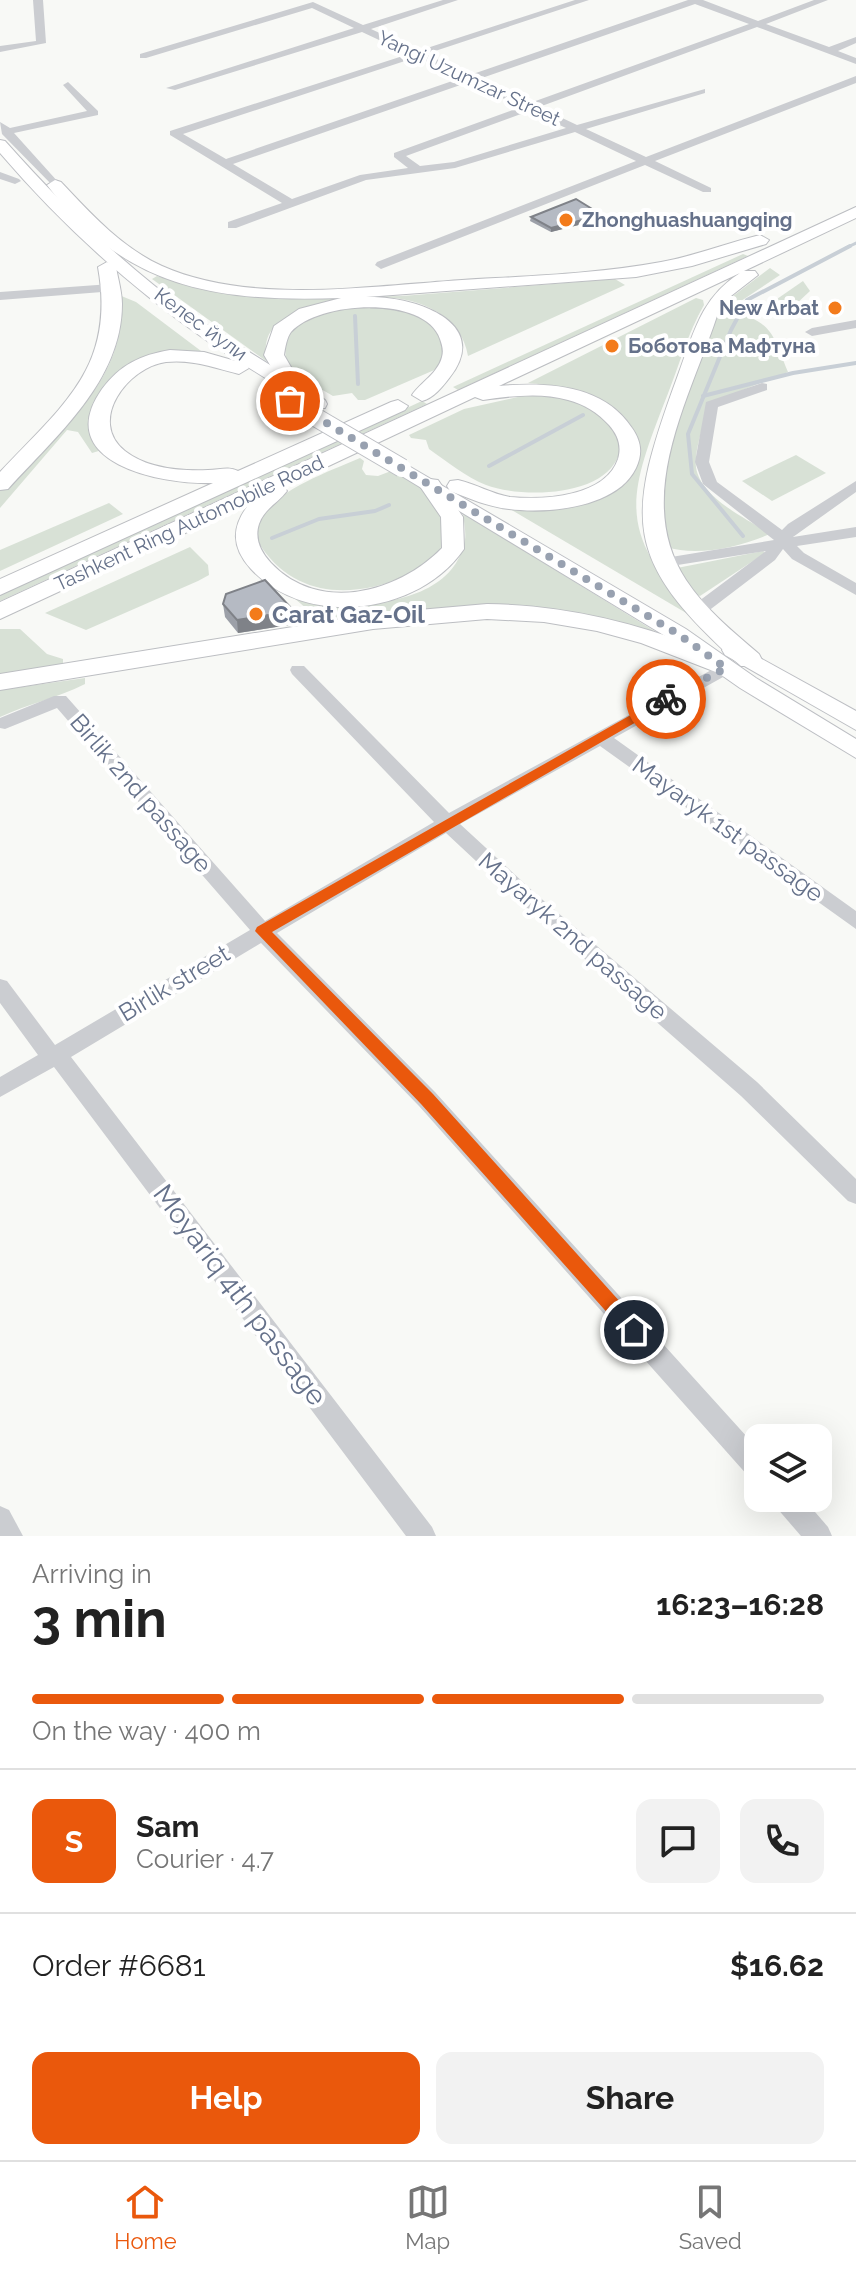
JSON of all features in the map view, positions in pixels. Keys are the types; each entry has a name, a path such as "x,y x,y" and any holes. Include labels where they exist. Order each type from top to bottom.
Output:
{"highway":[{"path":"53,193 157,271 202,283 256,292 364,291 593,276 678,264 760,240"},
{"name":"Tashkent Ring Automobile Road","path":"0,588 856,196"},
{"name":"Tashkent Ring Automobile Road","path":"0,611 856,212"},
{"path":"750,660 697,611 665,562 651,517 653,471 714,303 728,288 766,265 787,245"},
{"path":"0,484 98,371 113,333 108,262"},
{"path":"292,386 276,367 273,358 276,339 286,326 303,314 325,306 387,302 438,320 451,335 453,349 449,362 422,395"},
{"path":"239,368 185,354 145,361 122,377 110,391 100,414 100,432 106,443 122,457 170,476 216,477 275,462"},
{"path":"441,405 497,392 527,390 565,394 589,401 611,415 623,429 629,445 628,463 615,479 594,492 567,502 509,503 458,486"},
{"path":"297,473 257,508 247,524 245,537 256,561 272,578 300,592 332,598 368,597 395,591 431,573 447,557 453,549 455,527 446,505 430,485"},
{"path":"0,682 393,618 477,611 519,612 610,625 649,635 726,668"}],"main road":[{"path":"2,133 108,262"},
{"path":"0,163 7,178 108,262"},
{"name":"Келес йули","path":"108,262 196,339 239,368 311,408"},
{"name":"Келес йули","path":"108,262 209,334 292,386 311,408"},
{"path":"311,408 409,464 458,486 856,722"},
{"path":"409,464 430,485 678,634 856,750"}],"street":[{"path":"0,49 41,43 38,0"},
{"path":"143,56 329,0"},
{"path":"171,88 453,0"},
{"path":"290,203 174,133 584,0"},
{"path":"223,164 695,0 856,61"},
{"path":"419,171 398,155 823,0"},
{"name":"Yangi Uzumzar Street","path":"313,5 707,190"},
{"path":"828,51 856,40"},
{"path":"381,265 856,79"},
{"path":"2,133 94,113 68,85"},
{"path":"576,128 701,91"},
{"name":"Yangi Uzumzar Street","path":"232,225 364,177 455,165 576,128"},
{"path":"0,296 111,288"},
{"path":"812,332 856,324"},
{"path":"762,387 711,405 702,462 710,484 773,529 798,556 856,590"},
{"path":"697,611 769,557 793,527 856,485"},
{"path":"665,562 758,548 783,541 856,532"},
{"name":"Birlik street","path":"0,1088 447,823 726,668"},
{"name":"Mayaryk 2nd passage","path":"298,670 447,823 530,900 749,1089 856,1194"},
{"name":"Birlik 2nd passage","path":"5,723 60,700 262,931"},
{"name":"Mayaryk 1st passage","path":"600,737 856,921"},
{"path":"262,931 427,1099 744,1452"},
{"name":"Moyariq 4th passage","path":"0,987 423,1536"},
{"path":"798,1512 819,1536"},
{"path":"0,1519 10,1536"}],"shaded area":[{"path":"743,254 748,256 458,390 453,387"},
{"path":"770,268 780,275 729,309 769,330 788,372 708,404 696,467 699,478 715,498 770,534 705,551 666,547 657,513 670,443 720,306"},
{"path":"157,276 173,281 310,298 402,296 615,279 625,285 468,356 456,328 432,309 402,299 364,299 279,323 267,338 266,361 152,279"},
{"path":"803,281 810,291 795,305 776,312 764,308"},
{"path":"119,295 136,302 205,354 181,351 158,353 126,367 116,375 102,450 92,453 78,432 67,430 0,508 0,491 64,427 101,380 114,353 120,325"},
{"path":"696,298 703,300 704,305 688,338 643,464 637,490 637,515 642,538 654,562 698,620 510,509 565,509 603,496 639,452 627,419 614,408 581,393 528,383"},
{"path":"383,305 427,319 447,344 439,368 365,400 358,400 352,393 333,396 292,372 286,356 288,328 331,308"},
{"path":"522,396 571,401 602,417 612,426 620,443 619,454 611,468 580,487 539,493 519,492 486,485 471,478 429,449 426,440 409,435 464,409"},
{"path":"422,401 427,404 0,601 0,595"},
{"path":"796,455 826,473 772,501 742,481"},
{"path":"360,458 364,461 362,469 366,475 378,476 391,471 420,488 433,500 441,518 443,535 438,557 422,570 365,588 327,589 292,577 262,548 256,532 260,518 288,492"},
{"path":"109,503 123,514 0,571 0,550"},
{"path":"463,513 656,632 584,614 318,627 307,609 294,598 366,604 416,593 438,582 454,566 465,540"},
{"path":"190,547 208,565 209,575 198,581 86,630 45,613"},
{"path":"765,553 700,596 695,594 677,568"},
{"path":"0,629 20,629 47,654 63,659 63,667 0,677"},
{"path":"85,678 85,684 0,717 0,690"}],"building":[{"name":"Zhonghuashuangqing","path":"576,199 602,215 551,228 531,217"},
{"path":"265,580 294,611 237,620 223,604 226,594"}],"waterway":[{"path":"850,246 856,243"},
{"path":"704,396 747,300 850,246"},
{"path":"846,248 850,246"},
{"path":"355,316 358,384"},
{"path":"704,396 793,373 856,363"},
{"path":"704,396 688,434 692,474 743,536"},
{"path":"489,466 583,415"},
{"path":"272,538 319,519 375,511 389,505"}],"way so far":[{"path":"290,401 678,634 726,668 666,699"}],"place":[{"name":"Zhonghuashuangqing","path":"566,220"},
{"name":"New Arbat","path":"835,308"},
{"name":"Боботова Мафтуна","path":"612,346"},
{"name":"Carat Gaz-Oil","path":"256,614"}],"route":[{"path":"634,1330 427,1099 262,931 666,699"}]}
